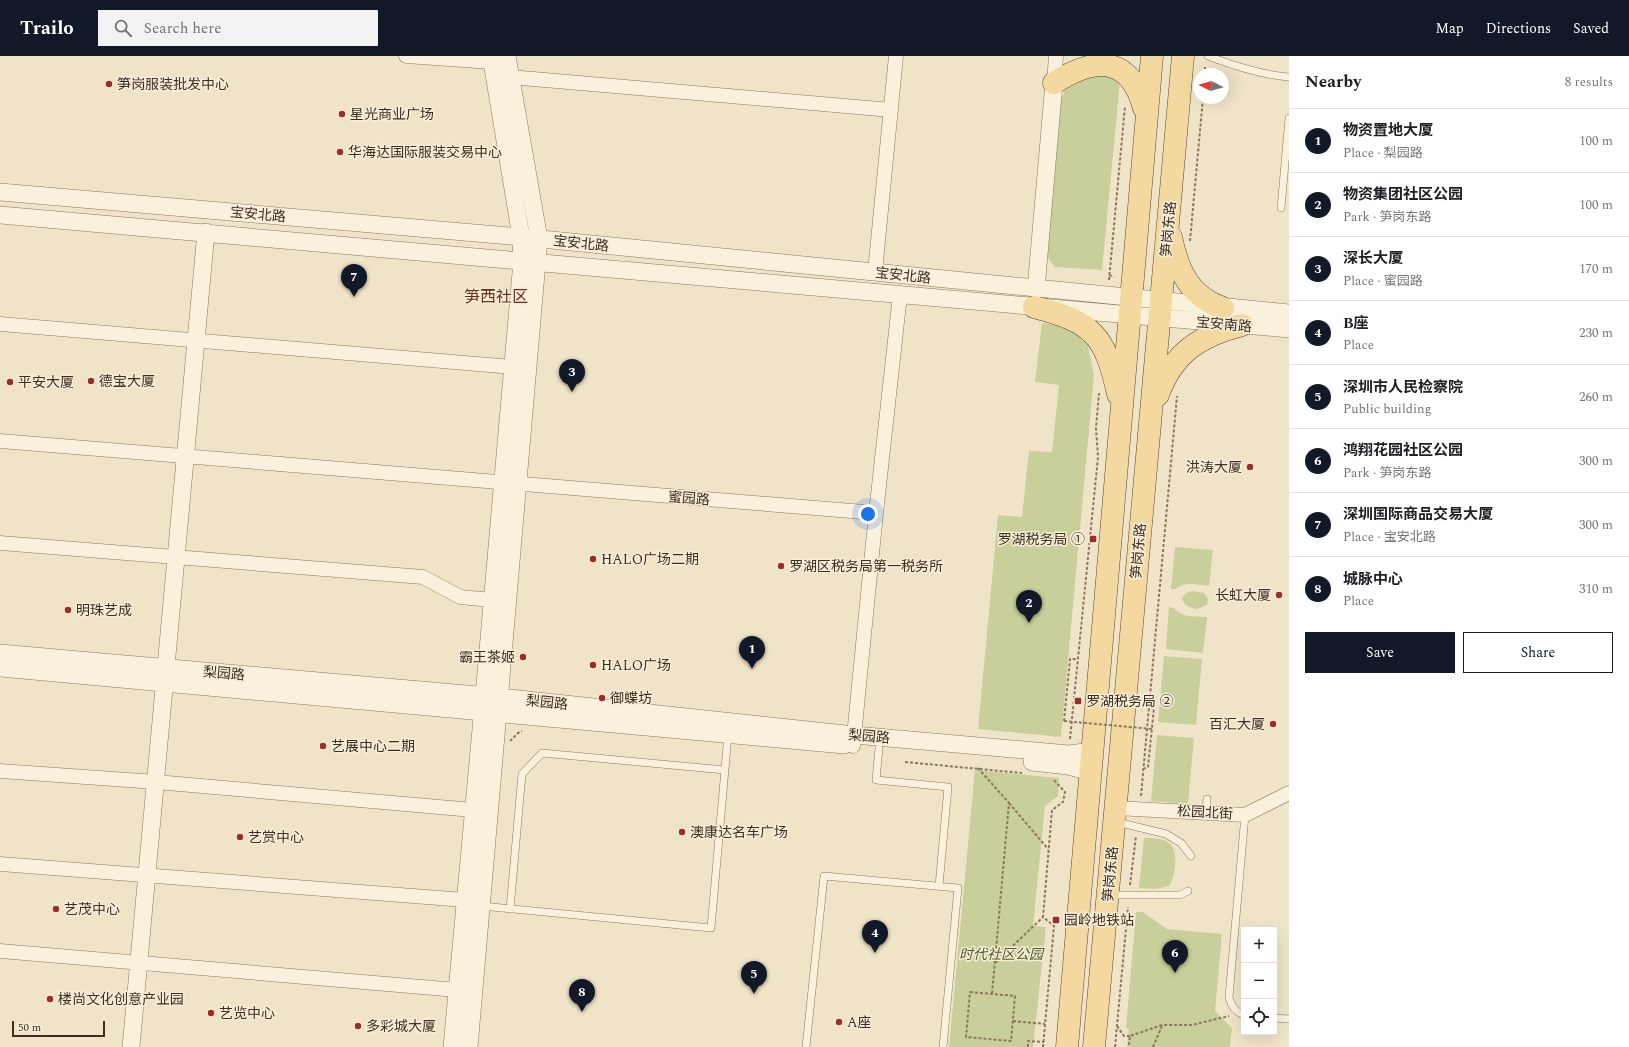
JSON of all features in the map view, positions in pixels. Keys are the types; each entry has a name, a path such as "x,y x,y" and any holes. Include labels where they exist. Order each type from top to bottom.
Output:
{"main road":[{"path":"1054,83 1059,72 1068,64 1082,56"},
{"name":"笋岗东路","path":"1067,1047 1152,56"},
{"name":"笋岗东路","path":"1094,1047 1183,56"},
{"path":"1054,83 1069,70 1086,62 1103,59 1112,61 1121,65 1133,78 1140,92 1147,118"},
{"path":"1168,225 1177,261 1190,285 1203,299 1223,308"},
{"path":"1035,298 1058,313 1075,319 1096,336 1103,346 1109,361 1122,412"},
{"path":"1150,415 1165,378 1174,363 1183,354 1196,343 1209,336 1242,325"}],"street":[{"path":"406,56 496,58"},
{"path":"875,272 896,56"},
{"path":"1035,298 1056,56"},
{"path":"452,1047 473,810 492,705 492,600 511,483 513,367 530,262 539,239 510,77 496,58"},
{"path":"468,1047 481,906 492,705 530,262 521,237 496,58"},
{"path":"510,77 891,110"},
{"name":"宝安北路","path":"0,192 521,237 875,272 1035,298 1160,310"},
{"name":"宝安北路","path":"0,215 206,232 900,295 1035,298"},
{"path":"131,1047 206,232"},
{"path":"854,740 876,513 900,295"},
{"name":"宝安南路","path":"1160,310 1223,308 1289,313"},
{"name":"宝安南路","path":"1160,310 1242,325 1289,330"},
{"path":"0,324 196,339 513,367"},
{"name":"蜜园路","path":"0,441 876,513"},
{"path":"0,543 423,577 460,597 492,600"},
{"name":"梨园路","path":"0,653 166,676"},
{"name":"梨园路","path":"0,668 166,676 492,705 854,740 879,748 1068,766 1091,772"},
{"name":"梨园路","path":"492,705 728,735 854,740 1068,754 1093,751"},
{"path":"0,771 156,782 473,810"},
{"name":"松园北街","path":"1115,815 1207,806 1245,815 1289,793"},
{"path":"0,864 148,874 465,900"},
{"path":"0,951 457,990"}],"lane":[{"path":"1208,56 1244,69 1276,76 1289,77"},
{"path":"1281,208 1289,118"},
{"path":"481,906 711,928 728,735"},
{"path":"879,748 876,780 948,787 939,886"},
{"path":"510,909 522,774 542,753 725,770"},
{"path":"1115,815 1166,834 1182,843 1191,856"},
{"path":"1241,1013 1231,1004 1229,997 1245,815"},
{"path":"806,1047 824,876 958,888 943,1047"},
{"path":"1108,895 1180,895 1188,891"},
{"path":"1277,1018 1289,1019"}],"path":[{"path":"1109,280 1125,103"},
{"path":"1190,247 1202,104"},
{"path":"1109,275 1114,277"},
{"path":"1070,742 1098,457 1096,428 1099,389"},
{"path":"1140,803 1177,395"},
{"path":"1077,659 1070,659 1064,721 1152,729"},
{"path":"1143,769 1148,767 1155,698 1151,694"},
{"path":"905,762 978,768 1049,850"},
{"path":"995,964 1043,917 1052,810 1064,802 1064,792"},
{"path":"992,994 1009,803"},
{"path":"1130,885 1136,836"},
{"path":"1115,1047 1128,907"},
{"path":"1043,917 1054,926 1043,1047"},
{"path":"970,992 1015,996 1013,1021 1011,1041 966,1036 970,992"},
{"path":"1117,1025 1124,1036 1130,1036 1162,1025 1192,1025 1241,1014"},
{"path":"1013,1021 1045,1024"},
{"path":"1153,1047 1162,1025"},
{"path":"1129,1045 1130,1036"},
{"path":"1028,1047 1028,1041 1044,1042"}],"green space":[{"path":"1098,68 1120,82 1102,270 1055,267 1047,257 1059,108 1066,86"},
{"path":"1042,323 1058,325 1072,330 1088,346 1094,375 1061,737 978,729 998,515 1022,517 1029,451 1052,452 1059,385 1035,382"},
{"path":"1175,547 1213,550 1209,586 1187,584 1176,589 1171,589"},
{"path":"1192,591 1204,593 1208,599 1207,605 1197,609 1185,604 1182,598 1183,596"},
{"path":"1169,607 1174,608 1185,615 1207,617 1203,653 1166,649"},
{"path":"1164,656 1202,659 1196,725 1158,722"},
{"path":"1157,735 1194,738 1188,804 1151,801"},
{"name":"时代社区公园","path":"975,770 1059,778 1058,796 1045,806 1033,926 1046,927 1033,1047 949,1047"},
{"path":"1144,838 1156,838 1163,840 1172,846 1175,863 1173,876 1169,886 1156,889 1139,888"},
{"path":"1136,912 1143,912 1167,929 1222,934 1215,1011 1232,1028 1230,1047 1127,1047 1129,1029 1126,1028"}],"place":[{"name":"笋岗服装批发中心","path":"109,84"},
{"name":"星光商业广场","path":"342,114"},
{"name":"华海达国际服装交易中心","path":"340,152"},
{"name":"深圳国际商品交易大厦","path":"354,297"},
{"name":"德宝大厦","path":"91,381"},
{"name":"平安大厦","path":"10,382"},
{"name":"深长大厦","path":"572,392"},
{"name":"洪涛大厦","path":"1250,467"},
{"name":"罗湖税务局 ①","path":"1093,539"},
{"name":"HALO广场二期","path":"593,559"},
{"name":"罗湖区税务局第一税务所","path":"781,566"},
{"name":"长虹大厦","path":"1279,595"},
{"name":"明珠艺成","path":"68,610"},
{"name":"物资集团社区公园","path":"1029,623"},
{"name":"霸王茶姬","path":"523,657"},
{"name":"HALO广场","path":"593,665"},
{"name":"物资置地大厦","path":"752,669"},
{"name":"御蝶坊","path":"602,698"},
{"name":"罗湖税务局 ②","path":"1078,701"},
{"name":"百汇大厦","path":"1273,724"},
{"name":"艺展中心二期","path":"323,746"},
{"name":"澳康达名车广场","path":"682,832"},
{"name":"艺赏中心","path":"240,837"},
{"name":"艺茂中心","path":"56,909"},
{"name":"园岭地铁站","path":"1056,920"},
{"name":"B座","path":"875,953"},
{"name":"鸿翔花园社区公园","path":"1175,973"},
{"name":"深圳市人民检察院","path":"754,994"},
{"name":"楼尚文化创意产业园","path":"50,999"},
{"name":"城脉中心","path":"582,1012"},
{"name":"艺览中心","path":"211,1013"},
{"name":"A座","path":"839,1022"},
{"name":"多彩城大厦","path":"358,1026"}],"district":[{"name":"笋西社区","path":"496,296"}]}
